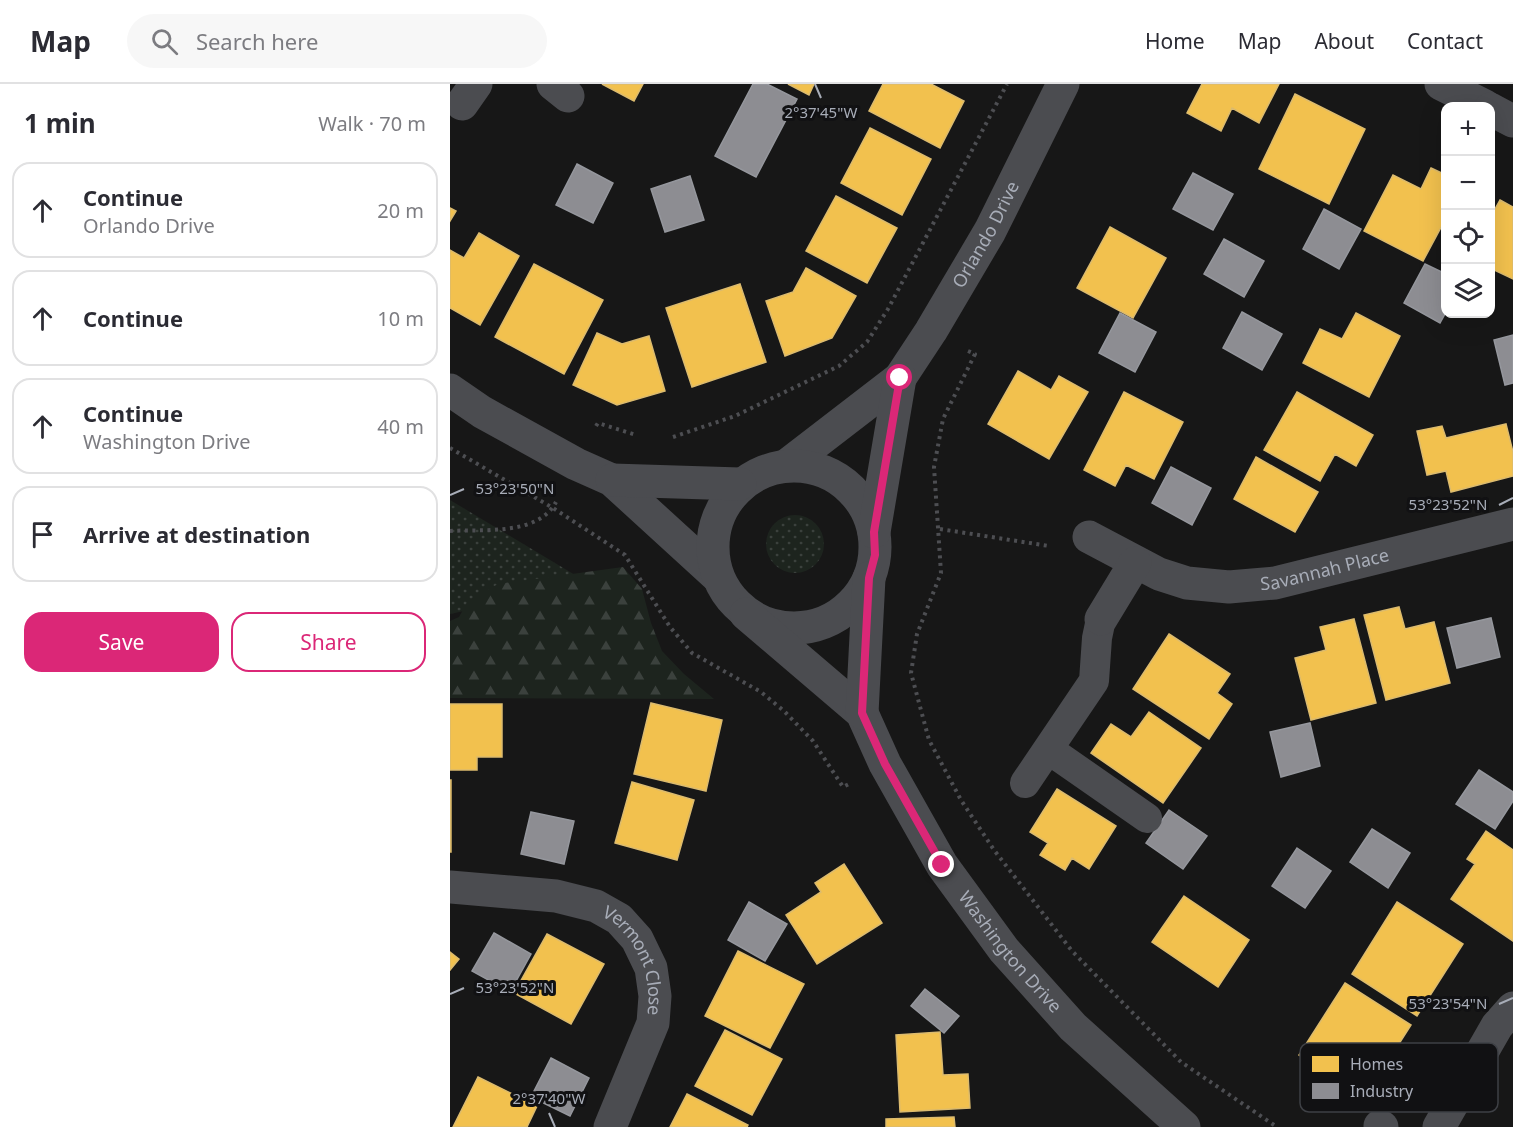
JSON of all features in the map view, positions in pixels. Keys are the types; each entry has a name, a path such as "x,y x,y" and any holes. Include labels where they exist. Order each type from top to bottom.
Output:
{"street":[{"name":"Orlando Drive","path":"787,465 900,378 931,332 990,231 1063,84"},
{"path":"1441,84 1477,102"},
{"path":"1495,111 1513,121"},
{"name":"Orlando Drive","path":"874,532 900,378"},
{"path":"450,390 482,412 576,464 612,480 716,575 729,597 746,614 768,625 792,629 817,626 839,615 857,599 869,578 875,555 874,532 867,510 854,491 836,477 812,467 787,465 762,472 740,484 724,504 714,527 712,552 716,575"},
{"path":"612,480 740,484"},
{"name":"Savannah Place","path":"1089,537 1135,563 1187,583 1229,587 1275,583 1513,524"},
{"path":"1101,619 1135,563"},
{"name":"Washington Drive","path":"862,713 869,578"},
{"name":"Washington Drive","path":"746,614 862,713 885,764 942,865 1004,950 1073,1027 1184,1127"},
{"name":"Vermont Close","path":"450,887 556,896 596,906 619,919 637,939 651,968 655,996 653,1023 610,1127"},
{"path":"1487,1043 1497,1026 1513,1008"},
{"path":"1439,1127 1448,1112"}],"lane":[{"path":"1025,783 1094,681 1097,638 1101,619"},
{"path":"1048,748 1147,818"}],"path":[{"path":"665,438 690,433 713,424 839,366 867,342 888,309 1007,84"},
{"path":"975,354 943,419 934,467 940,529 941,573 917,634 911,674 929,740 961,800 994,850 1080,960 1181,1062 1277,1127"},
{"path":"598,423 639,436"},
{"path":"450,448 553,508 625,555 670,627 692,653 761,692 784,711 813,741 843,787"},
{"path":"450,531 526,526 542,519 553,508"},
{"path":"940,529 1064,548 1089,537"}],"green space":[{"path":"450,500 590,584 450,614"},
{"path":"789,515 801,515 816,523 824,538 824,550 816,565 801,573 789,573 774,565 766,550 766,538 774,523"},
{"path":"623,567 642,589 651,623 662,651 684,674 714,699 450,698 450,621 459,617 468,601 498,584"}],"building: Homes":[{"path":"602,84 643,84 634,101"},
{"path":"788,84 814,84 809,95"},
{"path":"883,84 931,84 964,101 940,148 869,111"},
{"path":"1202,84 1279,84 1259,123 1232,108 1221,131 1187,113"},
{"path":"1295,94 1365,129 1329,204 1259,169"},
{"path":"870,128 931,159 902,215 841,183"},
{"path":"1431,168 1441,173 1441,227 1423,261 1364,231 1393,175 1421,189"},
{"path":"836,196 897,228 867,283 806,251"},
{"path":"1500,200 1513,207 1513,279 1495,270 1495,209"},
{"path":"450,208 456,211 450,221"},
{"path":"1110,227 1166,258 1133,318 1077,288"},
{"path":"479,233 519,256 480,325 450,308 450,250 464,258"},
{"path":"534,264 603,300 564,374 495,337"},
{"path":"806,268 856,296 832,338 785,356 766,301 793,292"},
{"path":"740,284 766,362 692,387 666,308"},
{"path":"1356,313 1400,336 1369,397 1303,363 1320,329 1342,339"},
{"path":"597,333 622,344 649,336 665,391 617,405 573,385"},
{"path":"1018,371 1051,390 1059,376 1088,392 1049,459 988,424"},
{"path":"1124,392 1183,422 1154,479 1126,465 1115,486 1084,470"},
{"path":"1297,392 1373,435 1356,466 1335,454 1320,481 1264,450"},
{"path":"1506,424 1513,452 1513,476 1451,492 1446,471 1427,475 1417,431 1442,426 1446,438"},
{"path":"1256,457 1318,492 1295,532 1234,499"},
{"path":"1399,607 1405,629 1434,622 1450,683 1386,700 1364,615"},
{"path":"1354,619 1376,703 1311,720 1295,658 1326,650 1320,627"},
{"path":"1169,634 1230,674 1217,693 1232,704 1209,739 1133,689"},
{"path":"651,703 722,720 706,791 634,774"},
{"path":"450,704 502,704 502,757 477,757 477,770 450,770"},
{"path":"1149,712 1201,748 1163,803 1091,753 1111,724 1131,737"},
{"path":"451,780 451,852 450,852"},
{"path":"632,782 694,800 677,860 615,843"},
{"path":"1057,789 1116,826 1089,869 1072,858 1065,870 1040,855 1048,843 1030,832"},
{"path":"1486,831 1513,850 1513,941 1451,899 1475,864 1467,859"},
{"path":"844,864 882,923 817,964 786,915 821,892 815,883"},
{"path":"1184,896 1249,940 1218,987 1152,942"},
{"path":"1397,902 1463,944 1417,1016 1352,974"},
{"path":"547,934 604,964 571,1024 514,993"},
{"path":"738,951 804,984 770,1048 705,1016"},
{"path":"450,952 459,959 450,970"},
{"path":"1345,983 1411,1025 1400,1043 1307,1043"},
{"path":"725,1030 782,1059 752,1115 695,1086"},
{"path":"940,1032 943,1075 968,1074 970,1108 900,1112 896,1035"},
{"path":"478,1077 537,1106 527,1127 453,1127"},
{"path":"687,1094 748,1125 747,1127 670,1127"},
{"path":"954,1117 955,1127 886,1127 886,1119"}],"building: Industry":[{"path":"753,84 767,84 797,99 756,177 715,156"},
{"path":"577,164 613,183 593,223 556,205"},
{"path":"1193,173 1233,194 1213,230 1173,209"},
{"path":"690,176 704,220 665,232 651,189"},
{"path":"1324,209 1361,229 1339,269 1303,249"},
{"path":"1224,239 1264,261 1244,297 1204,274"},
{"path":"1425,264 1441,272 1443,318 1440,323 1404,303"},
{"path":"1242,312 1282,334 1262,370 1223,348"},
{"path":"1120,313 1156,332 1135,372 1099,353"},
{"path":"1513,335 1513,383 1505,385 1494,340"},
{"path":"1171,467 1211,488 1192,525 1152,503"},
{"path":"1491,618 1500,657 1457,668 1447,628"},
{"path":"1310,723 1320,766 1281,777 1270,732"},
{"path":"1479,770 1513,792 1513,801 1495,829 1456,804"},
{"path":"1169,810 1207,836 1183,869 1146,843"},
{"path":"531,812 574,821 564,864 521,854"},
{"path":"1372,829 1410,853 1388,888 1350,862"},
{"path":"1297,848 1331,871 1305,908 1272,886"},
{"path":"749,902 787,924 765,961 728,940"},
{"path":"494,933 531,954 510,992 472,971"},
{"path":"925,989 959,1016 944,1033 911,1006"},
{"path":"551,1058 589,1078 570,1116 531,1097"}],"route":[{"path":"900,378 874,532 875,555 869,578 862,713 885,764 942,865"}]}
